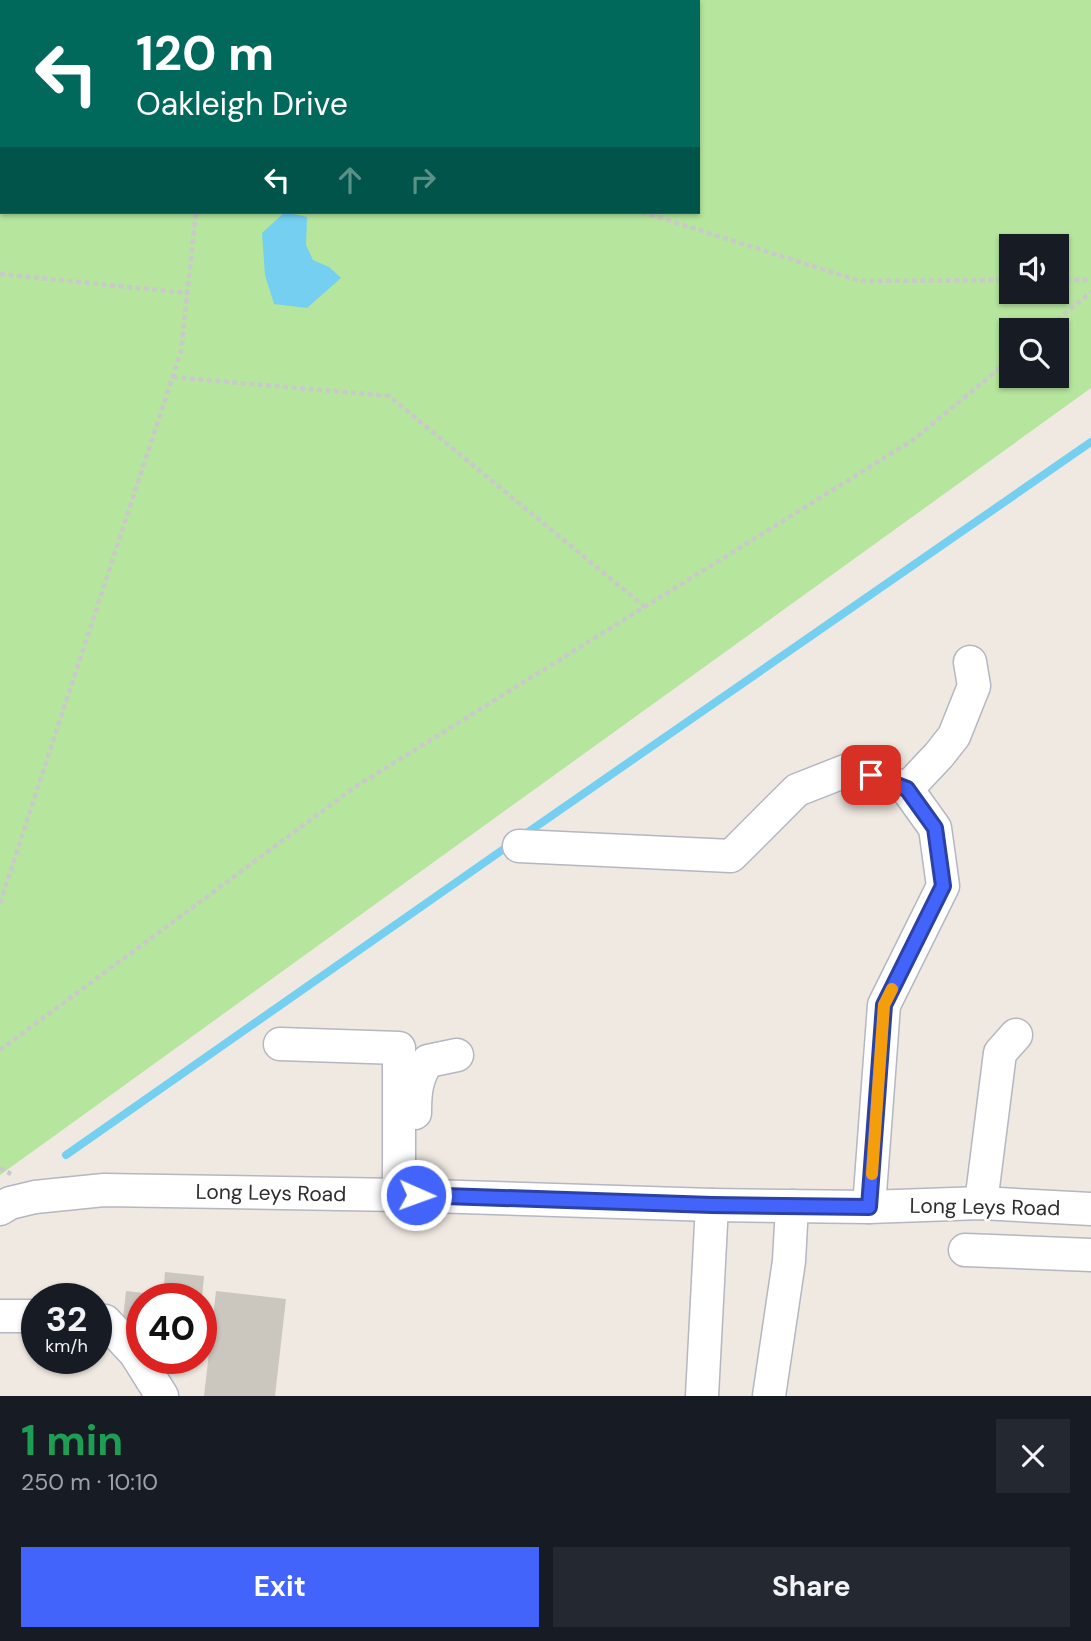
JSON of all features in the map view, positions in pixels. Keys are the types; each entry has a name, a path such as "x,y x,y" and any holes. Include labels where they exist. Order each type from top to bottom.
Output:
{"street":[{"path":"907,789 954,736 974,687 970,662"},
{"path":"519,846 732,856 797,790 853,768 907,789 935,828 943,886 884,1005 869,1207"},
{"path":"981,1203 1000,1053 1016,1035"},
{"path":"280,1044 399,1048 407,1195"},
{"path":"407,1195 415,1089 420,1073 428,1061 457,1055"},
{"name":"Long Leys Road","path":"0,1209 10,1203 35,1197 104,1190 407,1195 712,1205 869,1207 981,1203 1091,1209"},
{"path":"702,1396 712,1205"},
{"path":"769,1396 789,1261 792,1206"},
{"path":"965,1250 1091,1255"},
{"path":"0,1316 21,1316"},
{"path":"112,1328 135,1353 162,1396"}],"path":[{"path":"0,903 181,351 196,214"},
{"path":"648,214 860,281 999,280"},
{"path":"0,274 187,293"},
{"path":"1069,280 1091,280"},
{"path":"1060,318 1091,292"},
{"path":"0,1050 355,788 913,440 999,369"},
{"path":"173,376 389,396 645,607"}],"green space":[{"path":"700,0 1091,0 1091,388 0,1175 0,214 700,214"}],"water":[{"path":"283,214 307,217 306,245 313,260 329,267 341,278 307,308 274,304 265,275 262,233"}],"building":[{"path":"165,1272 204,1276 203,1283 164,1283"},
{"path":"126,1291 126,1318 123,1318"},
{"path":"217,1291 286,1299 275,1396 204,1396 207,1374 217,1374"}],"waterway":[{"path":"521,837 1091,442"},
{"path":"66,1155 511,844"}],"slow traffic":[{"path":"872,1174 884,1005 892,989"}],"route":[{"path":"416,1195 712,1205 869,1207 884,1005 943,886 935,828 907,789 871,775"}]}
